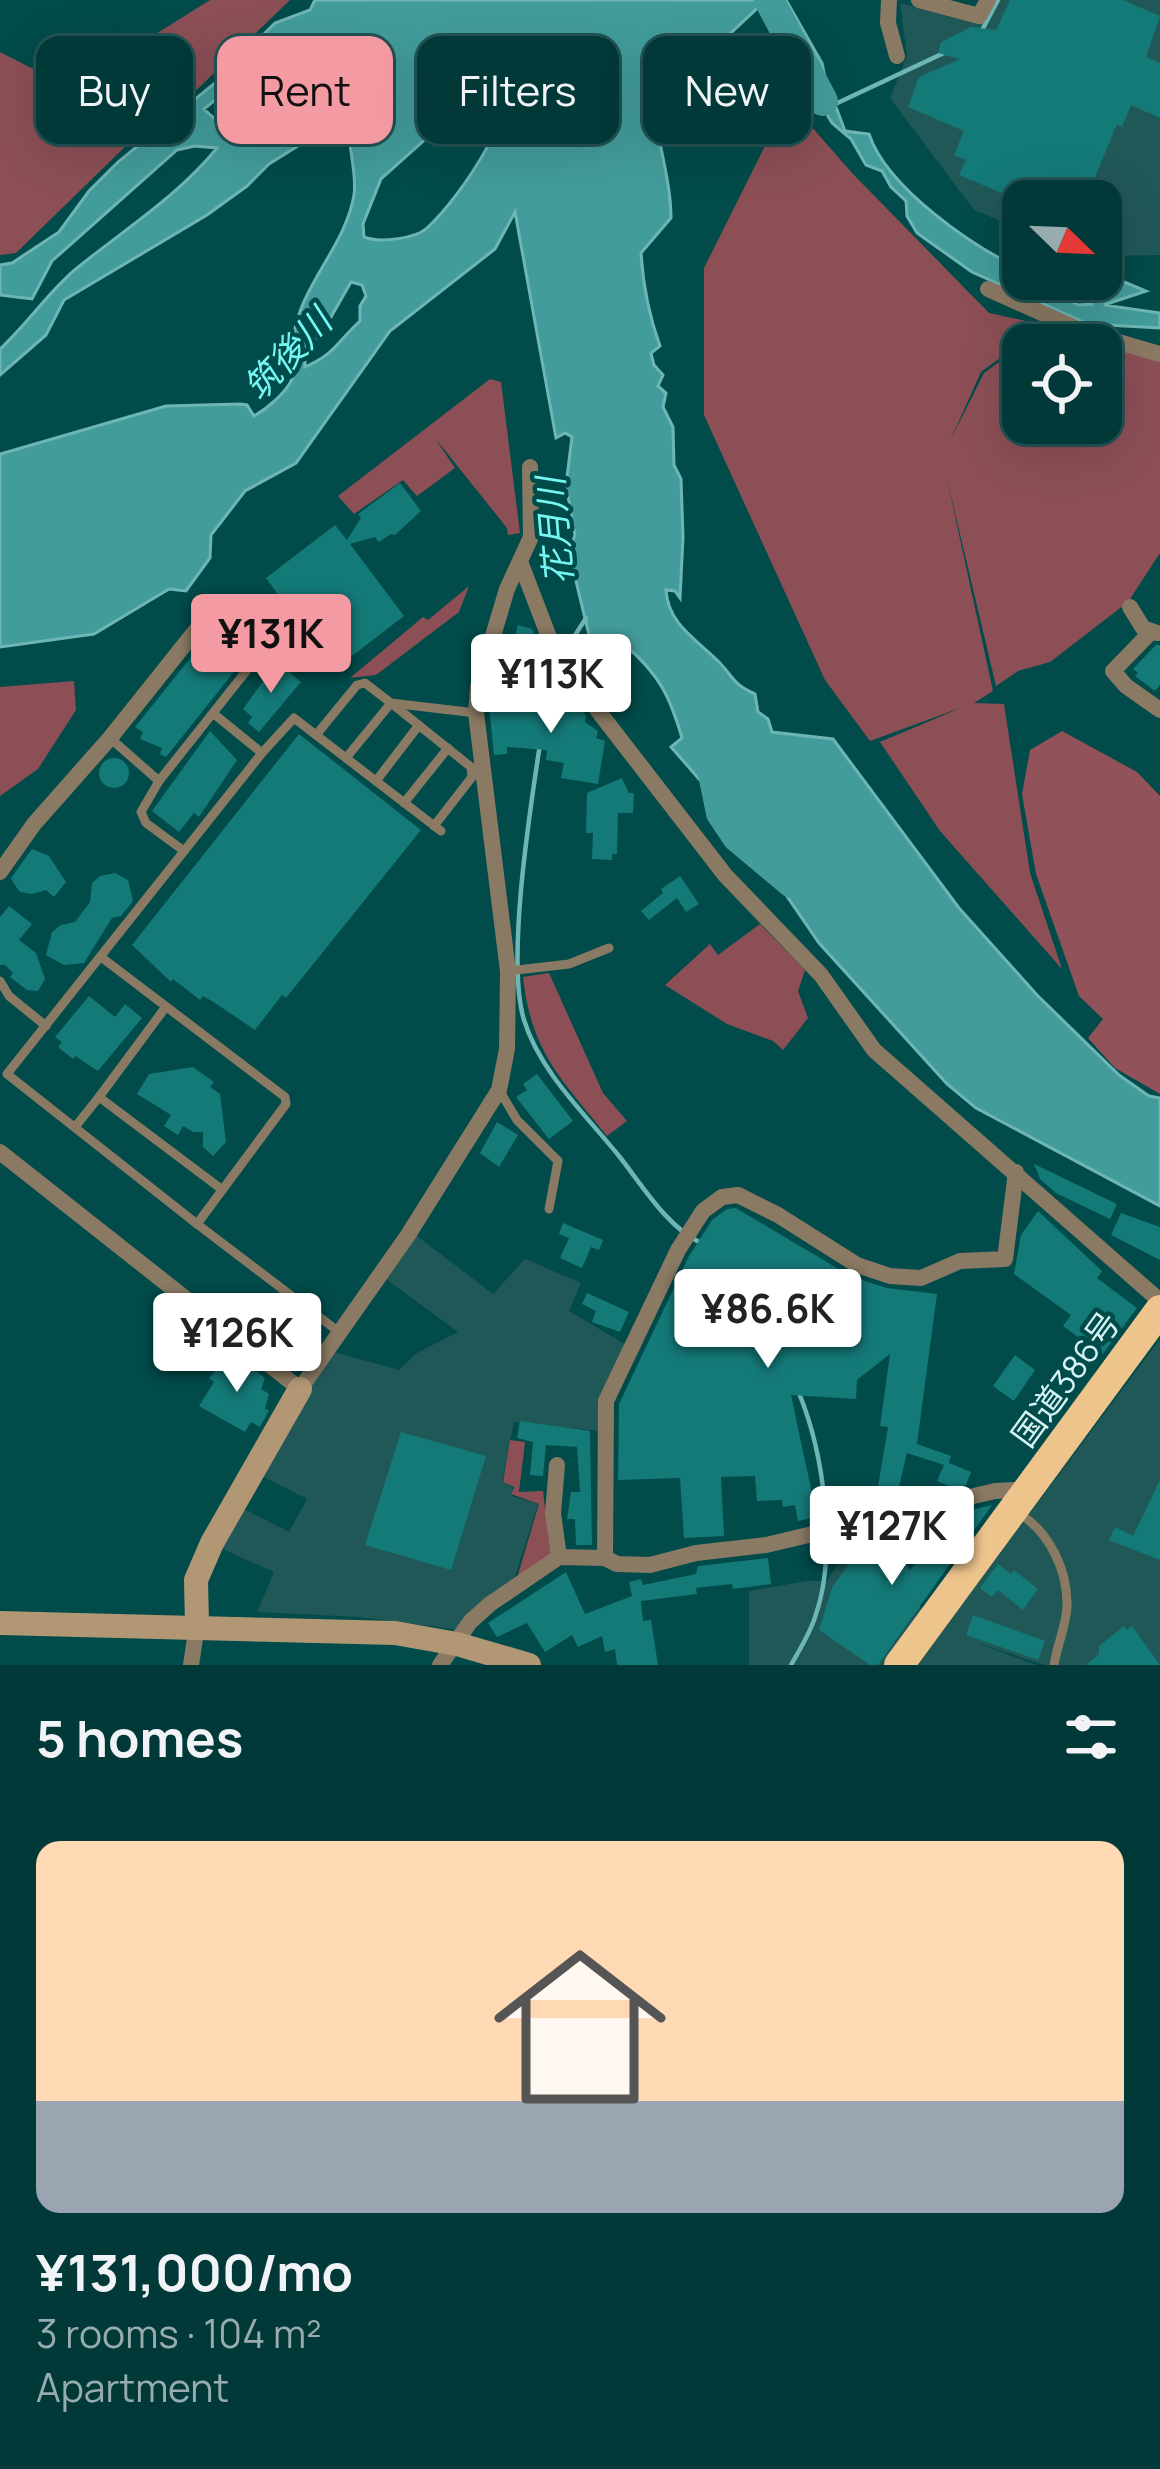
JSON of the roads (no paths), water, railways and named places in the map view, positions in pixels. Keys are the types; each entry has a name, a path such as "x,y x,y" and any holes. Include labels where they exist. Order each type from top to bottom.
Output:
{"highway":[{"name":"国道386号","path":"899,1665 1160,1305"}],"street":[{"path":"889,0 888,23 897,56"},
{"path":"919,0 979,16 988,0"},
{"path":"988,289 1084,332 1160,354"},
{"path":"191,1665 197,1625 196,1580 212,1543 300,1389 408,1235 500,1090 514,972 485,812 476,713 478,686 507,589 530,537 530,467"},
{"path":"520,564 554,650 725,875 821,975 874,1050 1160,1305"},
{"path":"1130,607 1155,633 1113,670 1158,705"},
{"path":"0,872 34,824 201,624"},
{"path":"0,1151 300,1389"},
{"path":"605,1558 606,1401 687,1234 703,1211 722,1197 738,1195 857,1265 890,1276 921,1278 960,1262 1005,1259 1016,1172"},
{"path":"557,1465 553,1513 559,1557"},
{"path":"440,1665 470,1622 559,1557 650,1565 696,1553 766,1545 995,1491 1015,1490 1019,1504"},
{"path":"0,1623 395,1633 457,1644 529,1665"}],"lane":[{"path":"184,851 146,824 141,812 251,665 201,624"},
{"path":"316,735 357,685 365,683 471,766 472,777 438,828 404,803 316,735 295,718 262,753 7,1074 339,1331"},
{"path":"391,703 476,713"},
{"path":"346,758 391,703"},
{"path":"214,714 262,753"},
{"path":"376,781 418,725"},
{"path":"110,738 160,781"},
{"path":"404,803 448,748"},
{"path":"514,972 569,964 609,947"},
{"path":"101,957 285,1097 286,1104 197,1224"},
{"path":"0,981 9,995 46,1026"},
{"path":"75,1127 165,1008"},
{"path":"500,1090 517,1120 557,1161 549,1209"},
{"path":"99,1097 220,1188"},
{"path":"1019,1504 1054,1546 1062,1576 1067,1607 1054,1665"}],"waterway":[{"path":"769,0 823,101"},
{"path":"981,32 998,0"},
{"path":"831,106 946,52"},
{"path":"567,648 586,618"},
{"path":"546,709 558,669"},
{"path":"540,744 519,924 519,994 524,1020 565,1092 666,1216 701,1243"},
{"name":"花月川","path":"711,764 721,813 737,837 792,883"},
{"path":"791,1665 814,1621 826,1562 821,1473 799,1393"}],"water label":[{"name":"筑後川","path":"287,354"}]}
